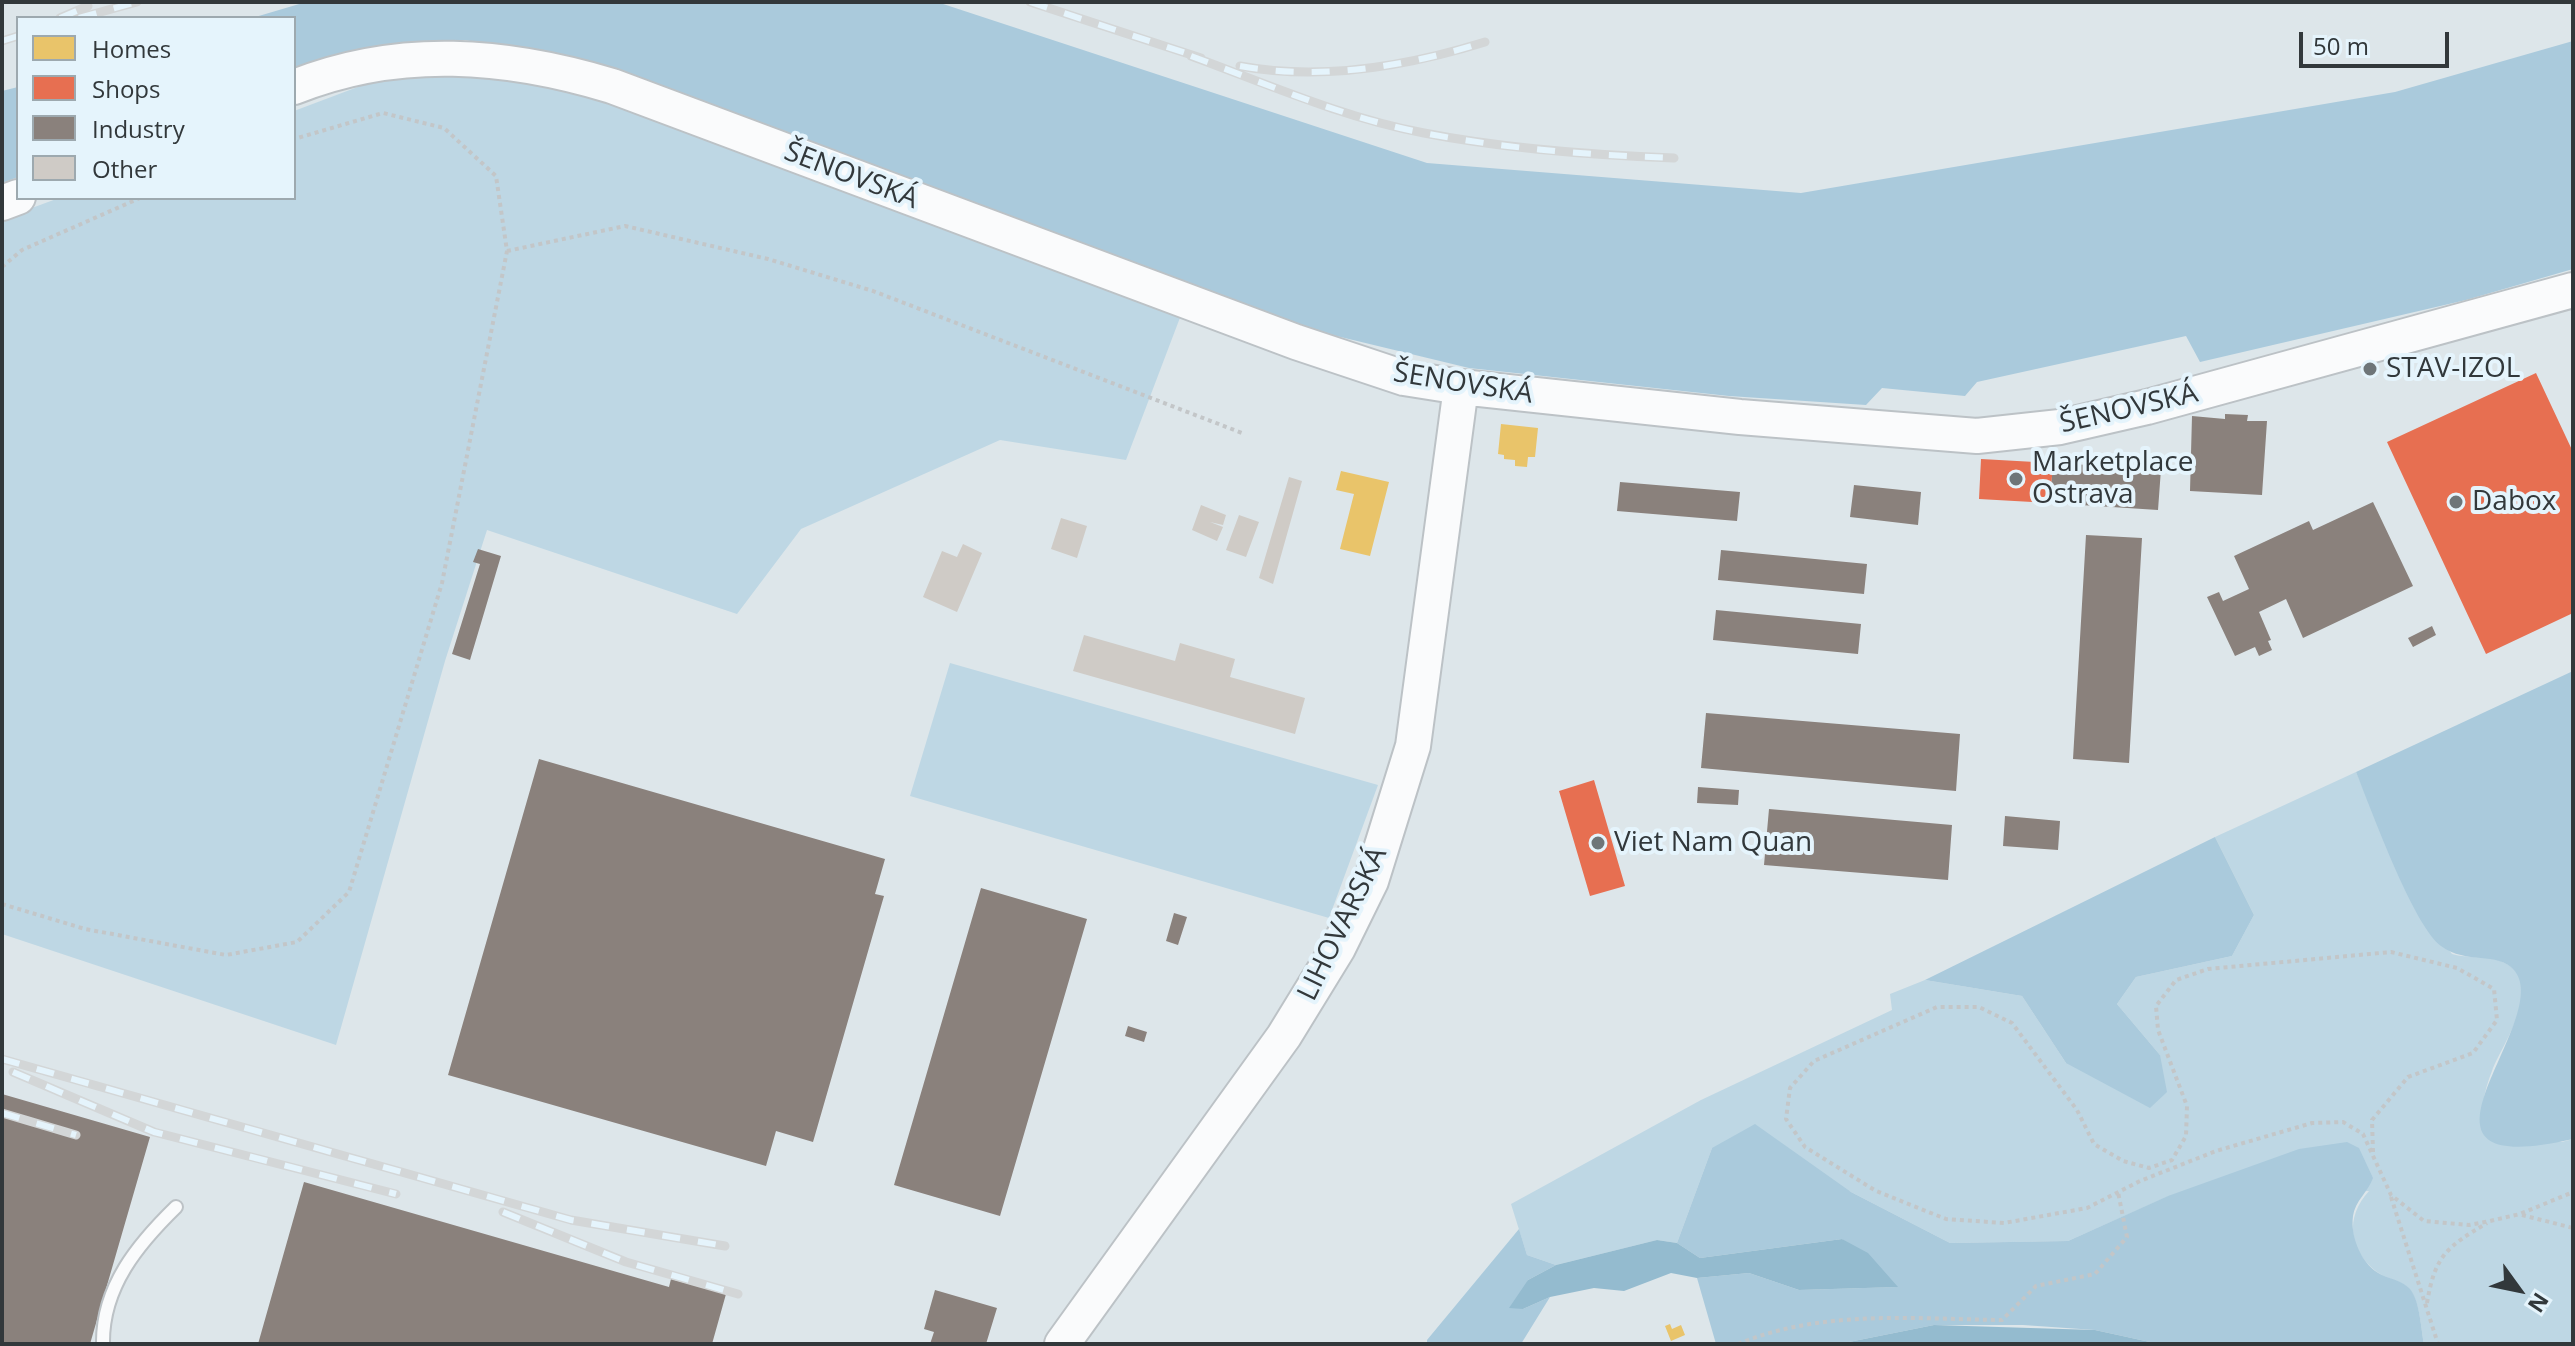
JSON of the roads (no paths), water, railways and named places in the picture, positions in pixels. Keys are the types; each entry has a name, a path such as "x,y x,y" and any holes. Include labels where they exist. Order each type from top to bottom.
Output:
{"street":[{"name":"ŠENOVSKÁ","path":"296,86 369,66 424,58 502,60 545,66 637,95 1343,359 1404,378 1461,387 1725,415 1977,436 2060,427 2147,407 2573,290"},
{"name":"LIHOVARSKÁ","path":"1062,1344 1284,1036 1322,978 1371,881 1413,746 1461,387"}],"lane":[{"path":"103,1344 116,1284 129,1256 176,1207"}],"railway":[{"path":"86,16 137,2"},
{"path":"1030,2 1201,58"},
{"path":"65,16 88,6"},
{"path":"2,41 16,37"},
{"path":"1240,66 1302,72 1364,69 1426,58 1485,42"},
{"path":"1191,56 1277,89 1394,127 1549,150 1674,158"},
{"path":"2,1059 571,1220 725,1246"},
{"path":"13,1072 154,1132 396,1194"},
{"path":"2,1113 76,1135"},
{"path":"503,1212 626,1262 738,1294"}],"place":[{"name":"STAV-IZOL","path":"2370,369"},
{"name":"Marketplace Ostrava","path":"2016,479"},
{"name":"Dabox","path":"2456,502"},
{"name":"Viet Nam Quan","path":"1598,843"}]}
